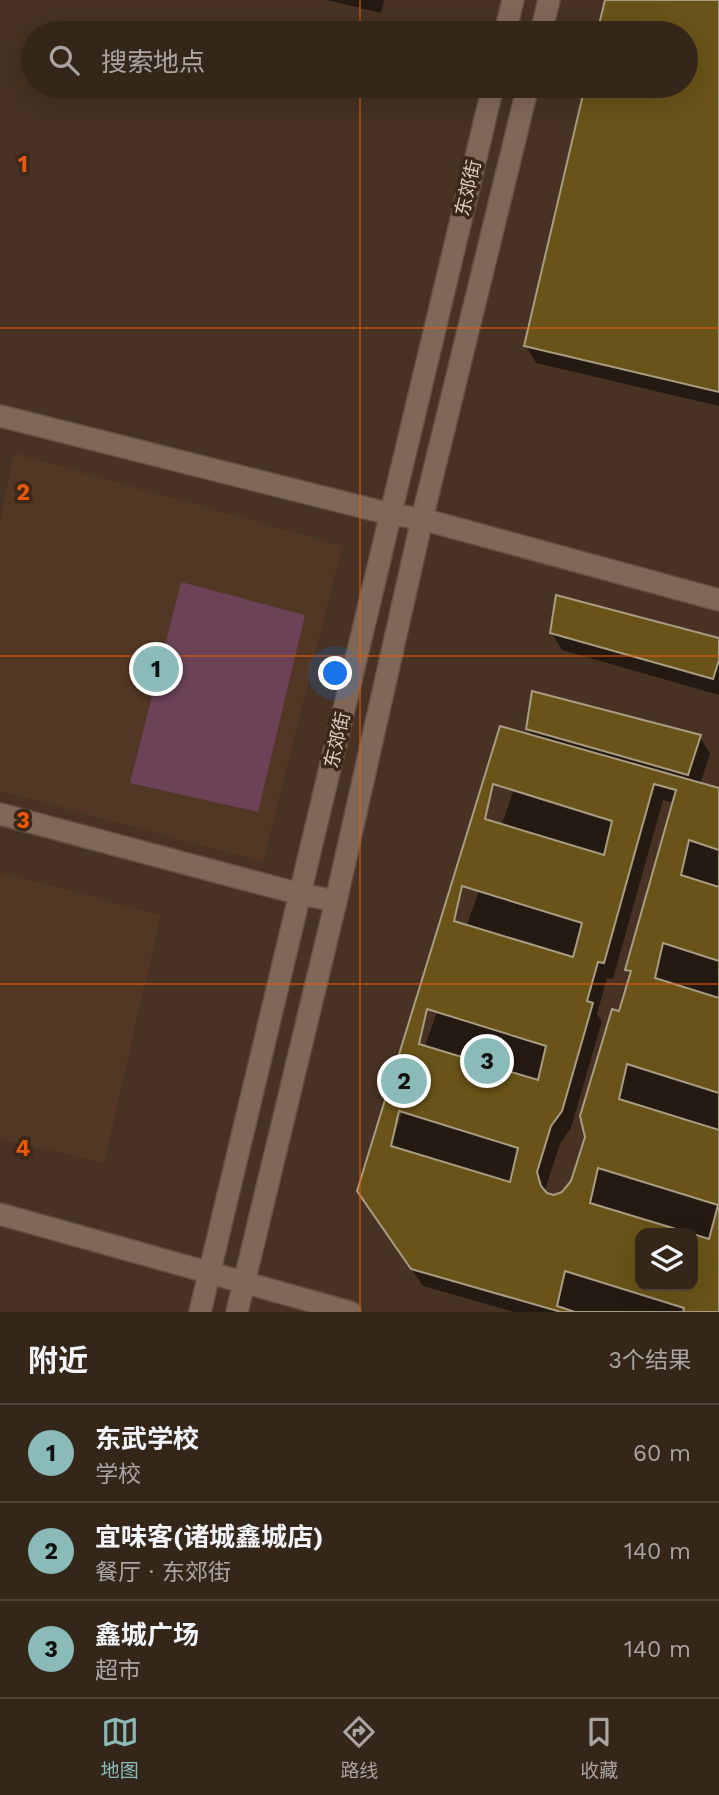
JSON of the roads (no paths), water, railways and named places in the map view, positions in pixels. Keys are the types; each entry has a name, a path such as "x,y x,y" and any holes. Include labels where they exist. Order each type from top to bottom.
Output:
{"main road":[{"path":"508,21 513,0"},
{"path":"544,21 549,0"},
{"name":"东郊街","path":"200,1312 490,98"},
{"name":"东郊街","path":"237,1312 336,901 422,519 525,98"},
{"path":"0,416 390,514 422,519 719,600"},
{"path":"0,814 300,894 336,901"},
{"path":"0,1214 350,1312"}],"place":[{"name":"东武学校","path":"156,669"},
{"name":"鑫城广场","path":"487,1061"},
{"name":"宜味客(诸城鑫城店)","path":"404,1081"}]}
